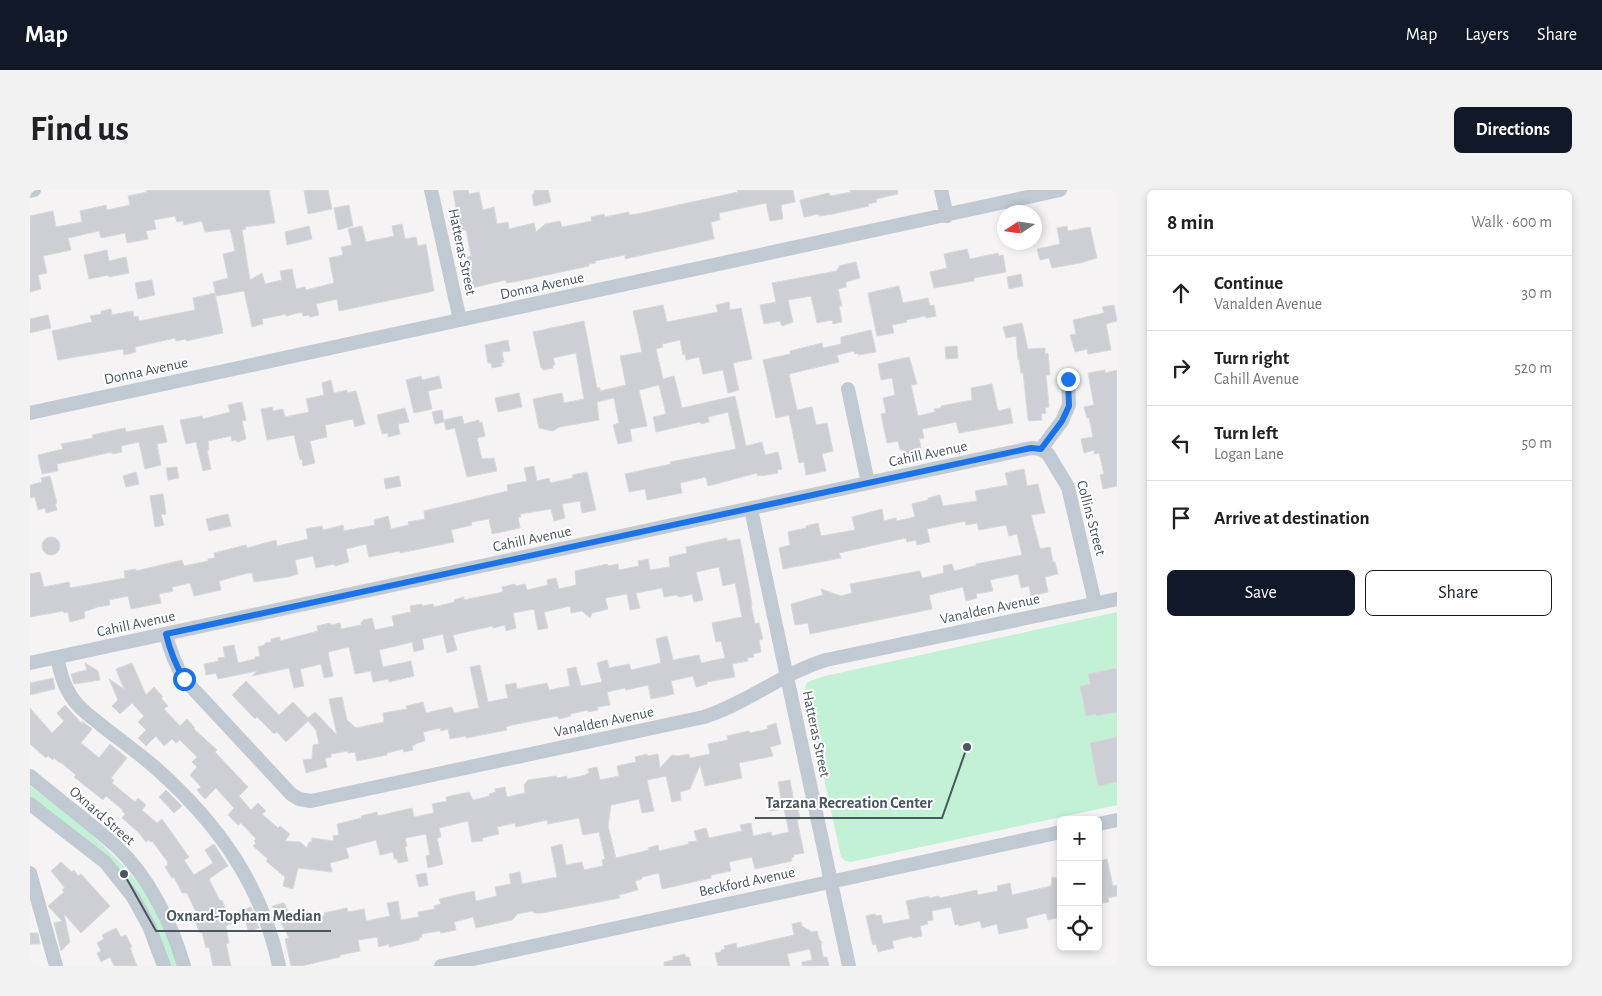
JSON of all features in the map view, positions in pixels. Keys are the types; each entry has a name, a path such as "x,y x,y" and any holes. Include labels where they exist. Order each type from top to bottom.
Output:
{"street":[{"path":"30,191 34,190"},
{"name":"Hatteras Street","path":"432,190 460,320"},
{"path":"941,190 947,216"},
{"name":"Donna Avenue","path":"30,413 947,216 1060,190"},
{"path":"1041,449 1062,421 1069,406 1068,379"},
{"path":"848,389 868,483"},
{"name":"Cahill Avenue","path":"30,663 1031,448 1041,449"},
{"name":"Collins Street","path":"1041,449 1048,454 1068,487 1095,603"},
{"name":"Hatteras Street","path":"751,509 849,966"},
{"name":"Vanalden Avenue","path":"166,634 170,652 184,679 291,794 299,800 311,800 704,717 736,705 808,665 1117,599"},
{"path":"57,657 64,683 72,698 84,711 156,768 215,828 241,866 262,909 273,939 279,966"},
{"name":"Oxnard Street","path":"30,776 118,848 138,871 151,890 172,932 184,966"},
{"path":"30,804 105,862 133,897 149,926 164,966"},
{"path":"1102,823 1117,820"},
{"name":"Beckford Avenue","path":"441,966 1057,833"},
{"path":"30,873 56,966"}],"green space":[{"path":"1117,612 1117,805 1066,816 1057,816 1057,818 851,862 845,861 841,857 805,689 806,684 810,681 825,676"},
{"path":"30,786 91,834 128,871 158,913 169,936 178,966 169,966 156,931 64,823 30,797"}],"building":[{"path":"147,190 269,190 275,223 245,227 246,229 242,230 250,280 262,273 265,284 282,280 280,271 292,269 296,289 305,287 306,290 334,283 329,258 343,255 341,247 352,245 348,229 362,226 366,242 394,236 392,226 402,224 405,239 416,237 418,246 426,244 434,291 339,311 337,299 316,304 319,315 303,316 302,312 286,316 286,314 262,319 263,324 252,327 244,291 216,296 213,282 228,278 223,254 235,251 230,229 205,232 202,221 184,225 183,221 177,222 175,216 154,220 156,229 146,231 148,239 127,243 125,233 101,238 99,231 68,238 71,250 43,256 47,273 38,275 41,289 30,292 30,216 53,211 56,227 82,222 80,211 106,205 107,210 130,205 128,196 147,192"},
{"path":"304,190 328,190 332,209 308,214"},
{"path":"468,190 469,194 479,192 483,210 494,207 497,224 508,222 509,229 534,223 536,232 545,224 560,221 562,227 592,221 591,217 604,214 605,217 629,212 629,215 637,214 738,192 737,190 793,190 795,202 781,205 783,219 770,221 766,203 719,213 720,220 711,222 714,239 625,259 625,255 595,261 596,263 589,264 589,266 519,281 506,283 506,280 471,288 465,257 471,256 466,230 460,231 453,191"},
{"path":"534,190 548,190 551,202 534,206 532,195"},
{"path":"850,190 897,190 898,194 876,199 877,202 868,204 869,206 833,214 804,217 800,200 829,193 830,196 851,192"},
{"path":"349,205 353,226 338,230 334,208"},
{"path":"309,226 312,239 287,245 285,232"},
{"path":"1067,226 1068,231 1090,227 1097,258 1052,268 1049,258 1040,260 1037,250 1060,244 1057,228"},
{"path":"967,249 970,259 998,253 999,256 1003,255 1006,272 974,278 974,281 934,288 930,272 947,268 944,254"},
{"path":"107,250 109,261 126,257 129,273 89,279 84,255"},
{"path":"856,262 860,278 846,282 846,287 838,289 842,306 839,306 842,322 833,324 832,320 817,323 811,296 788,300 793,322 782,326 780,321 764,324 760,305 776,302 772,283 837,271 839,266"},
{"path":"1021,274 1023,286 1009,289 1007,277"},
{"path":"152,280 155,295 138,299 135,283"},
{"path":"899,286 903,303 928,298 930,306 934,305 936,316 906,320 907,322 892,325 894,333 877,336 868,293"},
{"path":"215,293 223,333 186,341 186,339 176,341 175,338 135,347 136,352 124,355 123,349 58,360 52,331 92,322 90,316 101,314 101,311 111,309 112,315 133,311 134,317 138,316 139,321 195,310 193,298"},
{"path":"729,302 730,310 741,308 752,359 733,363 739,390 728,393 723,370 703,374 699,357 686,360 680,340 662,344 663,347 656,349 663,379 674,376 682,408 735,396 746,446 762,442 765,455 778,452 782,469 777,470 778,473 758,476 757,473 708,486 706,477 680,483 682,493 647,500 645,489 629,492 625,474 671,464 670,462 736,449 728,412 708,417 709,422 701,424 700,422 656,432 653,417 666,414 659,385 639,390 647,426 630,429 632,441 618,444 613,425 619,423 614,398 597,402 599,420 559,427 553,431 539,428 533,399 562,393 564,403 584,399 576,353 553,358 555,365 553,365 553,368 543,370 533,332 584,321 597,388 600,388 600,391 626,385 620,356 642,352 633,311 663,305 667,322 718,312 716,305"},
{"path":"1114,305 1117,321 1106,324 1111,350 1088,354 1087,349 1075,352 1070,335 1076,334 1073,320 1104,313 1102,307"},
{"path":"48,315 51,328 30,333 30,319"},
{"path":"1022,323 1028,349 1045,348 1045,354 1048,353 1050,375 1046,375 1049,407 1045,408 1046,413 1041,414 1042,420 1029,421 1028,419 1023,373 1021,373 1018,360 1016,336 1006,338 1003,327"},
{"path":"871,330 876,352 858,355 854,351 837,355 839,362 789,374 797,410 812,407 816,425 827,423 833,451 822,454 826,471 806,475 804,462 799,463 789,415 776,418 763,360 790,354 790,351 822,343 823,348 841,344 841,337"},
{"path":"508,340 510,351 502,352 504,362 501,363 502,366 492,368 491,363 488,363 485,345"},
{"path":"957,346 958,358 946,359 945,347"},
{"path":"909,357 917,384 911,385 918,416 935,412 934,409 941,408 941,406 972,400 971,388 992,384 998,411 1010,408 1013,423 959,433 956,422 922,429 924,438 919,439 922,451 904,455 903,449 900,450 898,441 887,443 881,414 886,413 883,398 895,395 892,378 881,380 878,364"},
{"path":"1105,370 1105,373 1117,370 1117,486 1103,489 1100,475 1104,474 1099,453 1094,454 1094,450 1084,453 1081,439 1093,437 1089,418 1087,418 1084,407 1094,405 1088,373"},
{"path":"421,376 422,380 439,376 442,388 428,391 432,409 414,413 406,380"},
{"path":"331,380 334,393 347,390 347,393 356,391 365,424 355,427 353,419 325,425 327,437 310,441 315,463 303,466 294,435 267,440 261,409 272,407 273,411 283,409 285,417 309,412 306,399 324,395 322,383"},
{"path":"519,393 522,407 498,412 495,398"},
{"path":"242,402 246,420 242,421 246,439 237,442 236,440 232,441 231,436 208,441 209,450 207,450 211,469 203,471 196,442 186,444 180,420 202,416 203,419 230,412 228,405"},
{"path":"405,408 409,422 398,424 400,434 388,437 388,433 382,434 377,415"},
{"path":"442,410 444,422 435,424 432,412"},
{"path":"462,416 464,424 479,420 479,423 482,422 485,436 477,438 482,459 494,458 497,471 467,477 455,428 446,430 444,420"},
{"path":"163,425 167,442 157,444 161,465 145,469 139,442 121,446 122,452 112,454 112,452 57,464 58,471 42,474 38,455 63,449 61,444 93,438 92,435 125,428 126,432"},
{"path":"534,466 537,481 549,478 550,483 573,478 572,475 587,472 596,510 582,513 580,501 562,504 565,518 554,521 551,509 520,514 521,517 518,517 520,528 492,534 489,519 471,522 472,525 451,530 454,542 400,553 400,551 369,557 366,544 346,549 349,562 335,566 334,564 316,568 313,556 295,560 298,574 288,577 254,582 252,573 248,573 219,581 221,590 194,596 190,583 172,587 173,591 159,594 161,603 131,609 128,596 109,600 110,605 84,612 85,618 70,622 68,612 64,613 63,611 30,617 30,574 40,572 44,587 69,582 70,588 125,578 124,571 136,569 136,571 182,560 184,566 208,561 208,559 215,558 214,553 246,545 247,548 276,540 277,546 308,539 306,529 322,526 323,530 343,525 344,531 375,525 374,520 388,516 391,529 409,525 408,522 425,519 424,511 508,491 507,485 527,481 524,468"},
{"path":"177,467 179,478 168,480 166,468"},
{"path":"1024,469 1027,486 1038,484 1045,513 1031,515 1040,549 1050,547 1058,574 1045,577 1048,592 1031,596 1029,586 1021,588 1018,574 990,580 993,591 976,594 977,598 966,601 963,587 929,595 932,609 810,634 808,623 795,625 791,604 823,595 821,589 841,596 852,593 850,584 920,571 922,578 944,573 943,566 952,564 954,571 976,566 976,564 1022,555 1017,534 1009,536 1006,525 979,530 977,523 966,525 965,521 927,529 930,542 917,545 916,540 907,542 906,538 839,553 841,558 783,569 779,548 790,545 788,532 818,523 821,536 855,530 852,517 882,509 884,521 896,518 897,521 915,517 912,504 940,495 943,506 977,501 975,491 1008,485 1005,473"},
{"path":"136,472 139,484 126,487 123,476"},
{"path":"50,476 57,510 46,513 45,508 38,510 35,497 30,498 30,485 42,482 41,478"},
{"path":"399,476 401,486 386,489 384,479"},
{"path":"163,494 166,514 161,515 164,525 155,527 150,496"},
{"path":"228,514 231,526 209,531 206,519"},
{"path":"51,537 57,540 60,546 57,552 51,555 45,552 42,546 45,540"},
{"path":"727,538 727,541 740,539 755,624 759,623 763,639 759,640 761,652 753,654 754,657 747,658 748,661 732,664 735,677 707,682 707,684 696,687 693,676 671,681 674,694 651,699 648,685 626,690 625,688 607,692 610,705 597,707 598,710 570,714 571,716 559,719 557,716 512,725 506,727 507,730 466,738 466,736 450,739 448,729 441,731 440,728 423,732 425,741 412,746 413,750 404,752 403,749 387,753 387,755 357,761 355,752 348,753 348,751 331,754 331,757 325,758 327,767 306,773 303,760 312,759 313,745 319,744 316,730 308,721 286,742 277,732 274,734 257,717 255,719 232,695 246,681 279,715 293,702 308,718 315,712 337,735 329,699 342,697 347,720 356,728 384,722 383,713 407,709 406,706 423,702 426,713 452,707 454,713 479,708 470,667 480,665 488,702 508,698 505,685 516,683 517,689 547,683 549,690 570,686 567,669 576,667 581,686 602,682 597,663 607,660 609,668 629,664 631,670 661,663 656,639 667,636 673,660 699,655 701,663 725,658 721,641 716,642 712,623 742,617 735,583 723,586 719,567 696,572 703,600 694,602 692,594 680,597 676,595 664,597 662,588 636,593 640,608 630,610 627,594 605,598 608,609 592,613 590,618 582,611 571,613 570,606 544,612 548,628 538,630 534,609 513,613 516,628 506,631 505,625 493,628 492,626 453,635 457,650 447,653 443,634 422,639 424,649 414,652 412,642 379,650 383,667 411,661 414,676 389,682 388,679 373,682 371,671 355,674 349,647 328,652 333,676 324,678 321,664 300,669 304,686 294,688 289,668 252,676 257,671 218,679 216,673 206,675 204,664 219,661 218,658 225,657 223,647 234,645 238,663 260,656 258,647 271,642 271,639 280,637 280,641 318,631 317,626 340,623 341,629 361,625 363,620 372,618 375,630 394,626 392,616 411,612 410,606 433,604 434,607 455,602 454,600 464,597 464,600 503,592 502,587 515,584 516,586 525,584 527,590 548,585 547,580 556,578 559,589 576,585 575,571 607,564 608,566 618,564 619,570 639,566 638,561 648,559 650,570 670,567 669,557 687,553 686,547"},
{"path":"85,663 98,671 100,680 74,684 71,674 87,670"},
{"path":"132,663 146,695 154,687 168,706 164,709 180,726 187,719 194,729 217,750 215,752 248,787 239,796 251,810 258,803 266,811 262,814 278,828 280,826 290,834 285,841 300,842 307,848 309,842 312,842 312,838 334,841 333,836 339,835 337,824 362,818 361,816 377,812 378,816 412,808 414,817 434,813 432,804 447,801 446,797 469,792 473,800 490,796 489,794 496,792 495,789 505,787 507,797 525,793 524,785 528,780 556,776 557,778 567,776 567,779 586,775 589,773 588,769 597,767 600,780 619,776 617,766 636,762 635,757 647,754 647,756 658,754 660,768 672,755 689,754 690,758 710,754 708,744 728,740 727,736 768,729 767,726 776,723 781,744 770,747 773,756 739,763 742,778 705,786 700,765 690,789 680,792 681,800 672,802 666,776 647,780 654,811 642,813 639,799 611,805 608,826 616,858 649,850 648,848 658,845 659,851 689,844 688,842 697,841 694,831 706,828 709,838 742,831 740,825 751,823 753,836 771,832 772,836 789,832 784,809 770,811 768,801 781,798 778,782 790,780 795,809 798,809 800,819 797,820 804,853 793,855 792,861 755,869 752,857 729,862 731,871 711,875 711,878 662,889 659,873 642,877 642,879 635,881 638,890 619,895 620,898 542,913 534,913 533,911 517,914 512,920 476,928 473,917 454,922 456,930 421,934 422,937 419,940 389,947 389,944 379,947 377,937 358,940 360,951 301,966 291,966 285,939 289,938 272,906 284,903 293,922 347,908 348,912 364,909 366,921 390,916 387,903 398,901 401,920 419,917 418,912 435,909 434,906 441,904 439,899 474,891 476,901 497,896 495,887 511,884 509,874 520,872 522,884 557,877 551,847 562,844 566,865 582,862 584,870 603,866 602,860 605,859 599,832 583,835 579,818 548,824 547,820 516,827 515,823 497,827 499,834 482,838 483,841 472,842 468,821 439,828 441,837 437,838 443,864 428,868 426,856 430,855 426,834 405,838 408,861 398,863 397,859 394,859 393,852 380,855 376,840 346,848 349,858 330,863 332,872 298,868 293,889 283,886 285,877 266,861 268,859 253,846 256,843 254,841 256,839 241,823 238,825 228,815 234,808 216,788 205,799 197,790 201,787 190,775 197,767 192,762 197,757 180,740 176,743 172,739 164,746 156,736 146,746 138,738 146,730 138,722 144,716 132,703 120,714 112,706 118,700 109,679 124,689 116,669"},
{"path":"1117,668 1117,712 1086,716 1080,686 1090,684 1088,674"},
{"path":"53,678 55,689 30,695 30,683"},
{"path":"65,705 83,725 82,721 92,729 81,743 99,758 110,744 127,758 111,778 114,780 112,783 135,802 138,798 146,805 142,810 157,823 162,819 189,857 184,860 194,875 213,863 205,850 214,844 228,866 209,879 220,901 222,900 228,915 251,907 259,928 249,932 244,918 226,926 229,943 226,944 231,966 213,966 209,947 206,948 202,932 200,933 195,921 199,919 187,893 182,893 174,877 172,878 165,867 168,865 167,861 152,841 146,842 122,818 125,814 123,810 106,796 103,800 74,777 76,775 60,762 48,756 46,758 30,744 30,708 52,733 64,721 57,713"},
{"path":"1117,737 1117,782 1098,786 1090,743"},
{"path":"166,790 182,806 174,813 159,797"},
{"path":"1107,859 1113,886 1117,885 1117,896 1108,898 1109,902 1102,903 1102,861"},
{"path":"61,862 72,872 74,870 78,876 81,874 110,906 81,933 64,914 70,942 61,951 54,923 62,921 48,906 64,892 62,890 65,888 51,871"},
{"path":"426,873 428,885 419,887 416,875"},
{"path":"1052,877 1057,878 1057,918 1048,920 1046,913 1026,918 1028,928 999,934 997,924 982,928 980,921 959,926 958,924 955,925 951,907 932,911 933,920 927,921 928,924 920,926 922,936 913,938 912,936 892,941 894,948 878,952 876,944 873,945 872,943 866,916 881,915 883,924 910,919 906,901 929,896 929,898 939,896 940,898 977,890 978,895 998,891 997,886 1010,883 1012,895 1051,886"},
{"path":"801,922 802,926 812,932 817,931 822,942 823,957 827,957 829,966 802,966 802,962 812,960 810,949 787,954 790,966 718,966 715,953 725,949 724,946 736,943 737,948 794,935 792,924"},
{"path":"116,928 121,937 126,935 132,947 130,948 137,966 114,966 110,957 101,962 97,953 101,951 97,943 104,939 102,935"},
{"path":"30,933 38,933 40,944 30,944"},
{"path":"685,954 685,957 689,957 691,966 664,966 664,962"}],"place":[{"name":"Tarzana Recreation Center","path":"967,747"},
{"name":"Oxnard-Topham Median","path":"124,874"}],"route":[{"path":"184,679 170,652 166,634 1031,448 1041,449 1062,421 1069,406 1068,379"}]}
